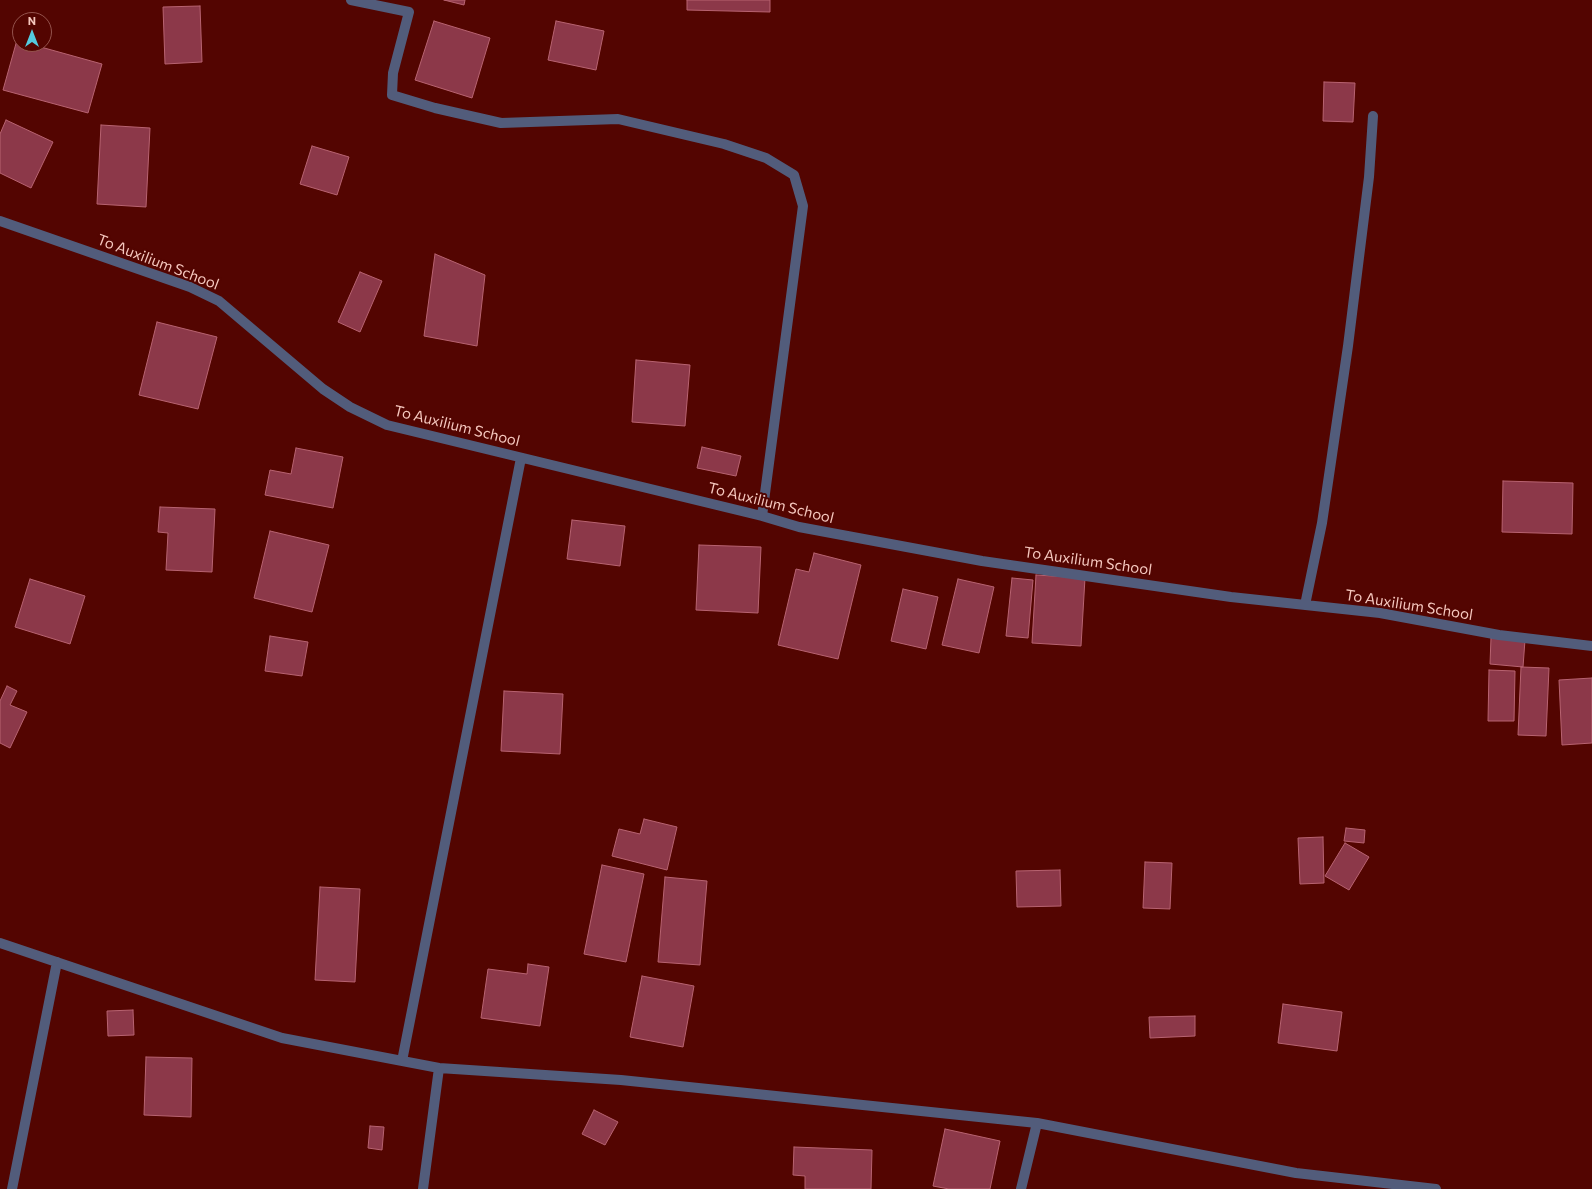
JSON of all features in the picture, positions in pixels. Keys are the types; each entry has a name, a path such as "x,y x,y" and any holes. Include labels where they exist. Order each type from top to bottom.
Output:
{"street":[{"path":"351,0 409,12 393,73 392,95 435,108 501,123 618,119 731,147 766,158 794,175 803,206 762,516"},
{"path":"1305,605 1322,523 1348,346 1369,177 1373,116"},
{"name":"To Auxilium School","path":"0,221 190,287 219,301 323,389 350,408 387,425 762,516 799,527 982,561 1231,597 1380,614 1500,635 1592,646"},
{"path":"402,1061 521,458"},
{"path":"0,943 282,1038 439,1068 620,1080 1037,1123 1296,1173 1436,1189"},
{"path":"12,1189 57,962"},
{"path":"423,1189 439,1068"},
{"path":"1021,1189 1037,1123"}],"building":[{"path":"444,0 465,0 464,5"},
{"path":"687,0 770,0 770,12 687,10"},
{"path":"200,6 202,62 165,64 163,7"},
{"path":"434,21 490,38 472,98 415,80"},
{"path":"556,21 604,31 596,70 548,60"},
{"path":"52,50 102,64 88,113 3,90 14,52 52,52"},
{"path":"1324,82 1355,83 1353,122 1323,121"},
{"path":"6,120 53,142 31,188 0,173 0,134"},
{"path":"101,125 150,128 146,207 97,204"},
{"path":"312,146 349,157 337,195 300,184"},
{"path":"435,254 485,275 477,346 424,336"},
{"path":"360,272 382,281 360,332 338,322"},
{"path":"157,322 217,337 198,409 139,395"},
{"path":"636,360 690,365 685,426 632,422"},
{"path":"702,447 741,456 736,476 697,468"},
{"path":"296,448 343,457 333,508 265,495 270,470 291,474"},
{"path":"1503,481 1573,483 1572,534 1502,532"},
{"path":"160,507 215,509 212,572 166,570 168,533 158,532"},
{"path":"572,520 625,526 620,566 567,559"},
{"path":"270,531 329,545 312,612 254,598"},
{"path":"699,545 761,547 758,613 696,610"},
{"path":"814,553 861,565 838,659 778,645 796,569 809,572"},
{"path":"1036,575 1085,578 1081,646 1032,643"},
{"path":"1012,578 1033,580 1028,638 1006,636"},
{"path":"30,579 85,596 70,644 15,627"},
{"path":"958,579 994,587 979,653 942,645"},
{"path":"903,589 938,597 926,649 891,641"},
{"path":"270,636 308,642 302,676 265,671"},
{"path":"1491,638 1525,640 1523,667 1490,664"},
{"path":"1521,667 1549,668 1546,736 1518,735"},
{"path":"1489,670 1515,671 1514,721 1488,721"},
{"path":"1592,678 1592,743 1562,745 1559,680"},
{"path":"7,686 17,691 10,705 27,712 10,748 0,743 0,701"},
{"path":"504,691 563,694 560,754 501,751"},
{"path":"644,819 677,827 667,870 612,856 619,829 640,834"},
{"path":"1346,828 1365,830 1364,843 1344,841"},
{"path":"1323,837 1324,883 1300,884 1298,838"},
{"path":"1345,843 1369,857 1349,890 1325,876"},
{"path":"1145,862 1172,863 1170,909 1143,908"},
{"path":"602,865 644,874 626,962 584,954"},
{"path":"1060,870 1061,906 1017,907 1016,871"},
{"path":"665,877 707,881 700,965 658,962"},
{"path":"320,887 360,889 355,982 315,980"},
{"path":"528,964 549,967 540,1026 481,1018 488,969 527,974"},
{"path":"642,976 694,986 683,1047 630,1037"},
{"path":"1283,1004 1342,1012 1337,1051 1278,1043"},
{"path":"133,1010 134,1035 108,1036 107,1011"},
{"path":"1195,1016 1195,1036 1150,1038 1149,1017"},
{"path":"146,1057 192,1058 191,1117 144,1115"},
{"path":"594,1110 618,1122 605,1145 582,1134"},
{"path":"370,1126 384,1127 382,1150 368,1148"},
{"path":"945,1129 1000,1141 990,1189 949,1189 933,1186"},
{"path":"794,1147 872,1150 871,1189 805,1189 805,1176 793,1175"}]}
